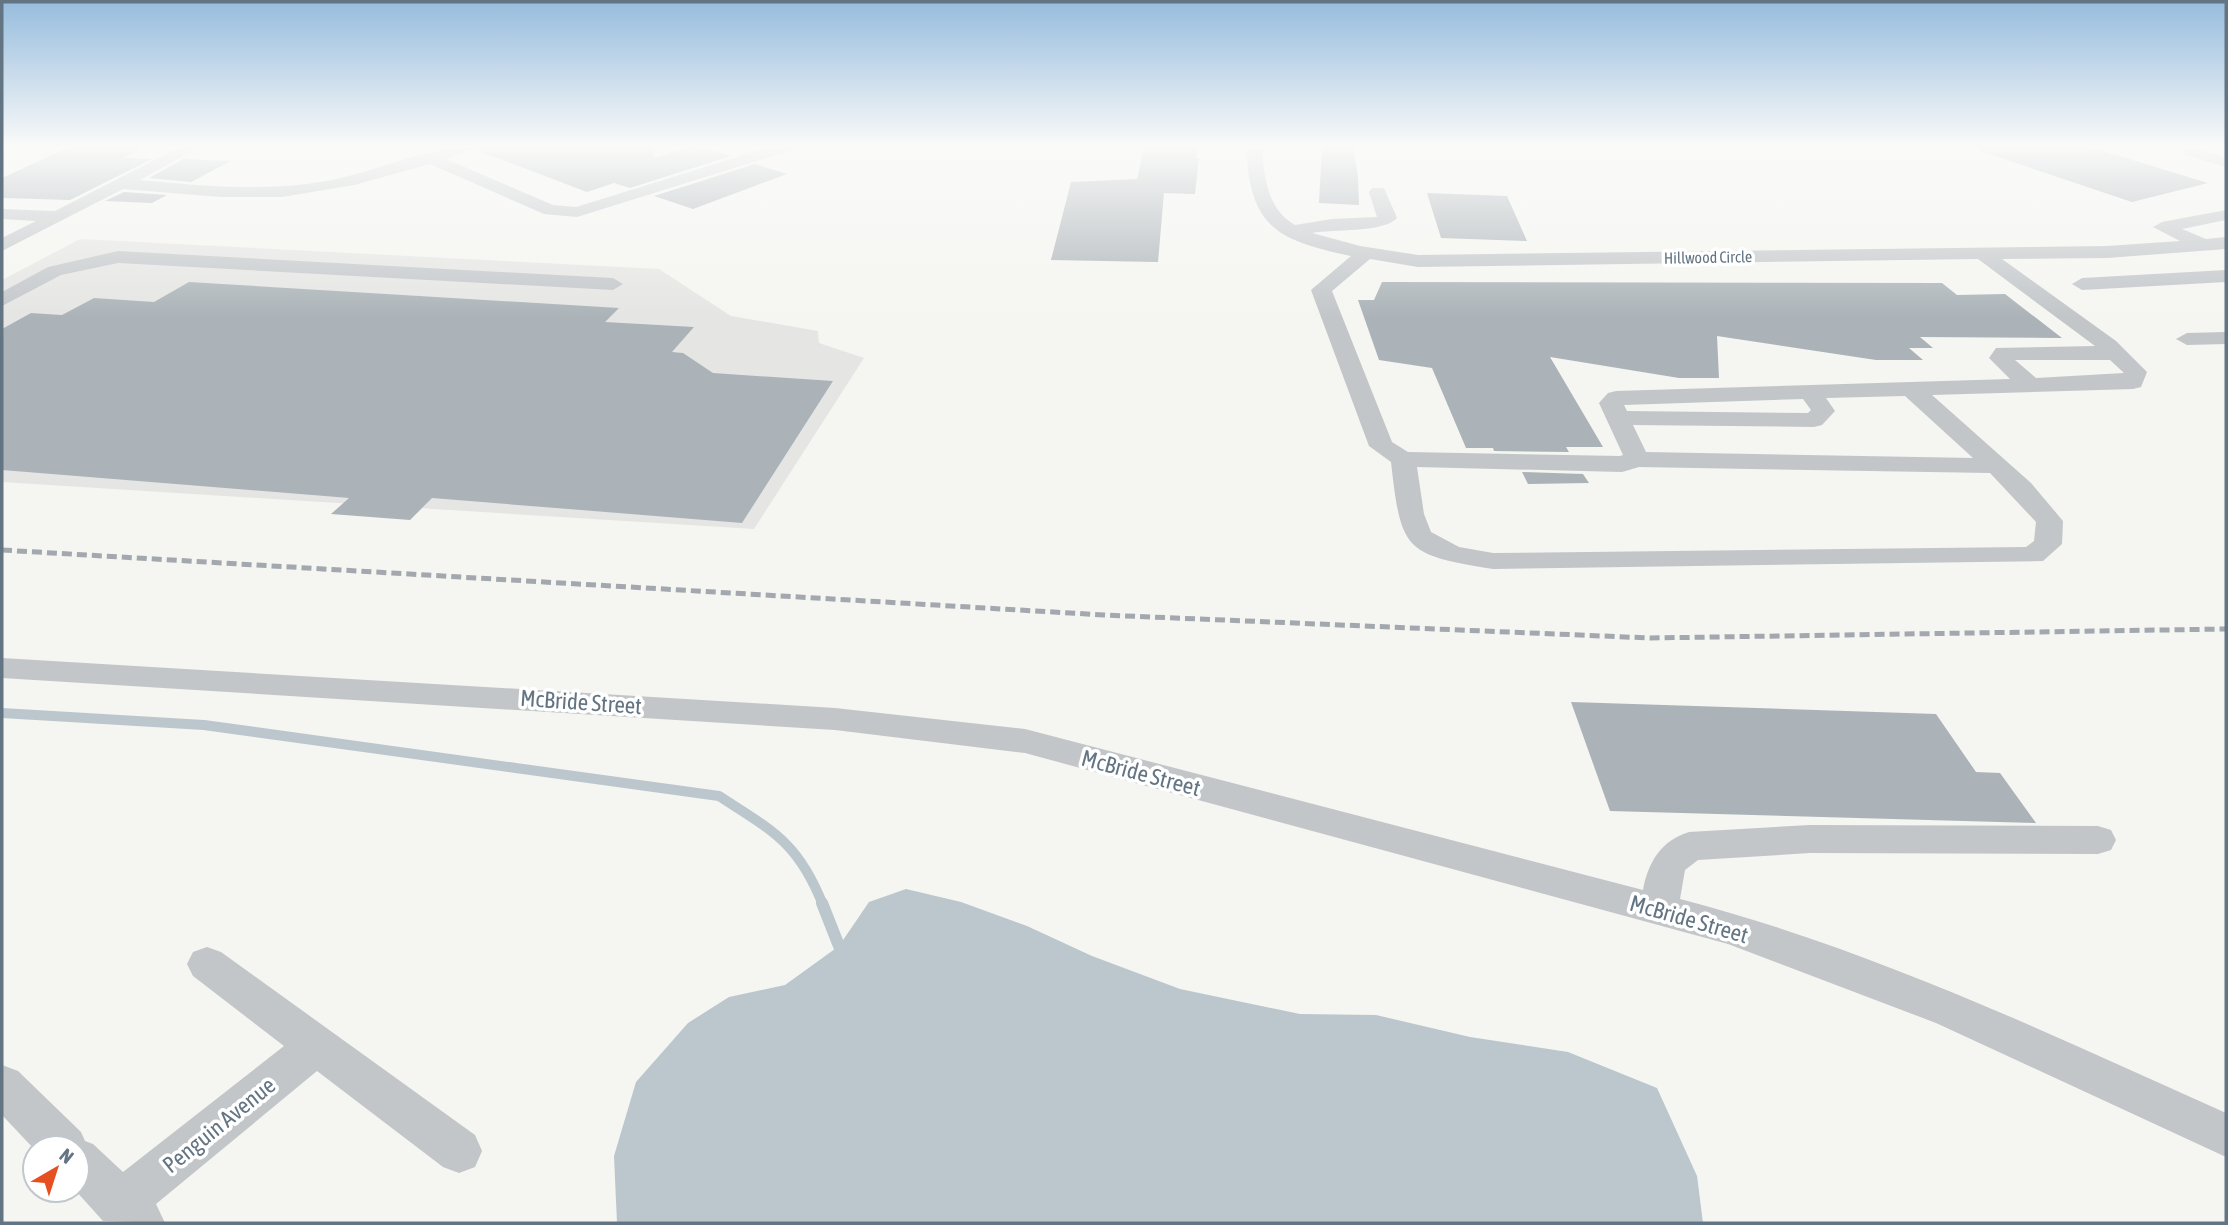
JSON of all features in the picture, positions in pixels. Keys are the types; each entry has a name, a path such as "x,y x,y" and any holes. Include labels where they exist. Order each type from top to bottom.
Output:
{"street":[{"path":"2,245 82,204"},
{"path":"537,204 550,210 591,210 610,204"},
{"name":"Hillwood Circle","path":"1265,204 1267,212 1281,225 1314,241 1366,254 1418,261 2107,252 2226,243"},
{"path":"1294,231 1380,222 1388,218 1383,204"},
{"path":"2,214 60,216"},
{"path":"2226,215 2162,228 2197,245 2226,264"},
{"path":"1366,254 1321,290 1381,446 1403,459 1622,464 1637,459 1996,466"},
{"path":"1637,459 1618,418 1814,420 1822,411 1811,393 2028,383 2133,382 2136,372 2116,353 1983,254"},
{"path":"2,300 55,271 118,257 613,284"},
{"path":"2082,284 2226,276"},
{"path":"2187,339 2226,338"},
{"path":"2028,383 2000,358 2004,353 2116,353"},
{"path":"1403,459 1415,529 1429,543 1458,555 1493,561 2033,555 2048,544 2050,521 1996,466 1910,388"},
{"name":"McBride Street","path":"2,668 823,718 1025,741 1732,929 1951,1010 2226,1135"},
{"path":"1659,909 1664,876 1671,861 1689,846 1810,839 2098,840"},
{"path":"207,964 459,1152"},
{"name":"Penguin Avenue","path":"130,1214 317,1045"},
{"path":"2,1085 51,1134"},
{"path":"91,1174 130,1214"}],"shaded area":[{"path":"80,239 659,269 731,316 818,331 819,343 864,358 754,529 2,482 2,280"},
{"path":"906,889 961,902 1027,926 1092,956 1180,989 1300,1014 1376,1015 1470,1037 1568,1052 1657,1088 1697,1176 1703,1223 617,1223 614,1156 636,1082 688,1023 729,997 785,985 839,946 869,902"}],"building":[{"path":"678,204 706,204 693,209"},
{"path":"1065,204 1163,204 1158,262 1051,260"},
{"path":"1430,204 1511,204 1527,241 1441,238"},
{"path":"189,282 619,308 605,322 694,327 672,352 683,353 713,373 833,381 742,523 432,498 410,520 331,514 349,498 2,470 2,329 31,313 62,315 94,298 154,302"},
{"path":"1382,282 1942,283 1957,295 2005,294 2062,338 1920,337 1933,348 1909,348 1923,360 1876,360 1717,336 1719,378 1679,378 1550,357 1603,447 1566,447 1569,452 1494,451 1493,448 1466,448 1432,368 1379,360 1358,300 1374,300"},
{"path":"1522,472 1583,474 1589,483 1528,484"},
{"path":"1571,702 1936,714 1976,772 2000,773 2036,823 1610,811"}],"waterway":[{"path":"2,713 204,725 719,796 782,840 804,866 823,905"},
{"path":"822,903 839,946"}],"railway":[{"path":"2,550 1104,615 1650,638 2226,629"}]}
